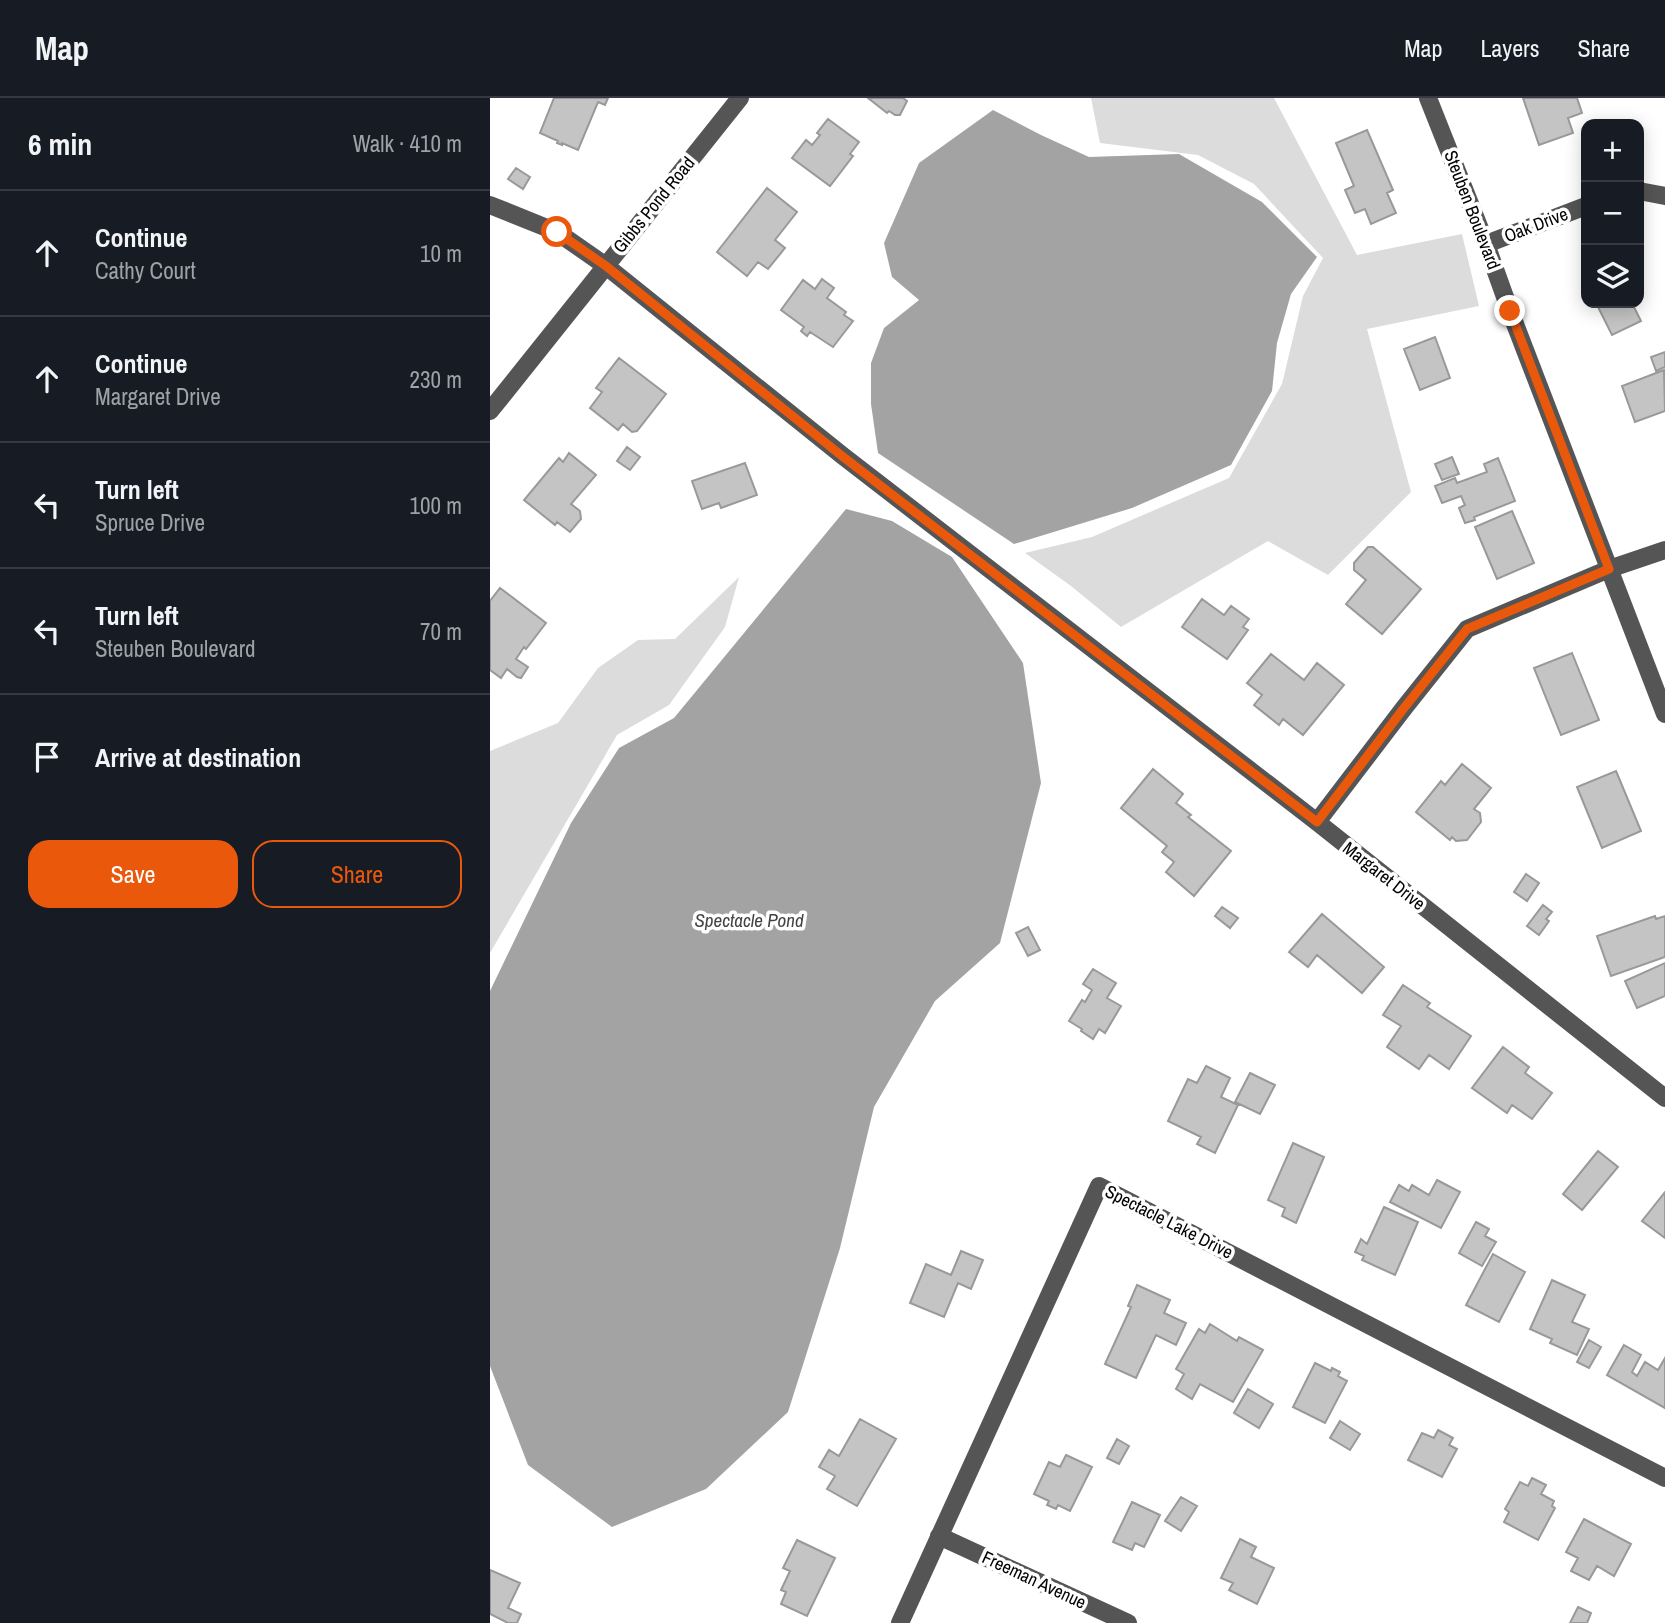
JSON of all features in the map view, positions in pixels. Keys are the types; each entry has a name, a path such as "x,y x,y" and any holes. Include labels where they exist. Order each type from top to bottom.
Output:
{"street":[{"name":"Gibbs Pond Road","path":"490,411 740,98"},
{"name":"Steuben Boulevard","path":"1428,98 1665,714"},
{"path":"1644,192 1665,196"},
{"name":"Margaret Drive","path":"490,205 557,232 606,266 842,456 1317,822 1665,1098"},
{"name":"Oak Drive","path":"1486,244 1581,208"},
{"path":"1317,822 1467,629 1609,569 1665,550"},
{"name":"Spectacle Lake Drive","path":"900,1623 1098,1186 1665,1478"},
{"name":"Freeman Avenue","path":"939,1536 1128,1623"}],"shaded area":[{"path":"1091,98 1274,98 1357,255 1462,234 1479,306 1367,329 1411,492 1328,575 1268,541 1121,627 1025,553 1092,537 1229,478 1282,384 1303,296 1323,258 1254,184 1198,155 1100,143"},
{"path":"739,577 725,627 669,705 617,735 490,953 490,751 558,723 598,668 638,640 675,639"}],"water":[{"path":"993,110 1089,157 1179,154 1262,202 1317,257 1291,294 1277,343 1272,391 1231,465 1132,508 1014,544 878,453 871,404 871,363 884,328 919,300 892,277 884,243 919,163"},
{"name":"Spectacle Pond","path":"846,509 892,521 952,557 1023,663 1041,783 1000,943 935,1001 874,1107 840,1248 788,1412 706,1489 612,1527 528,1465 490,1366 490,991 571,823 619,748 674,718"}],"building":[{"path":"554,98 608,98 605,105 598,102 578,150 557,143 558,141 540,133"},
{"path":"868,98 903,98 907,101 900,115 895,115 889,111 887,113"},
{"path":"1523,98 1577,98 1582,113 1568,118 1573,133 1539,145"},
{"path":"828,119 859,142 850,154 853,156 830,186 792,158 806,140 812,145"},
{"path":"1367,130 1393,190 1387,193 1396,213 1371,224 1365,209 1355,213 1345,190 1354,186 1336,143"},
{"path":"516,168 530,177 523,189 508,179"},
{"path":"767,188 797,212 775,240 785,248 768,269 758,262 747,276 717,252"},
{"path":"822,279 834,288 827,298 846,312 844,315 853,321 833,347 810,332 807,336 801,331 804,327 781,310 803,280 815,289"},
{"path":"1598,308 1634,308 1641,321 1612,335"},
{"path":"1435,337 1450,378 1420,390 1404,349"},
{"path":"1665,352 1665,367 1656,371 1651,357"},
{"path":"619,358 666,394 637,431 632,432 623,424 618,430 590,408 602,392 596,388"},
{"path":"1664,370 1665,411 1635,422 1622,386"},
{"path":"627,447 640,457 630,470 617,461"},
{"path":"569,453 596,475 571,504 580,511 581,519 570,532 557,522 555,525 524,500 559,458 563,462"},
{"path":"1452,457 1459,474 1442,480 1435,464"},
{"path":"1498,458 1515,501 1465,523 1459,508 1465,505 1461,496 1442,503 1435,486 1455,478 1457,483 1487,472 1484,464"},
{"path":"745,463 757,495 721,508 719,503 702,509 692,481"},
{"path":"1512,511 1534,563 1497,579 1475,527"},
{"path":"1368,547 1373,547 1421,589 1382,634 1346,604 1366,580 1354,570 1354,563"},
{"path":"500,588 546,623 516,659 528,667 521,678 507,669 501,678 490,670 490,601"},
{"path":"1202,599 1224,615 1231,606 1249,619 1243,627 1248,630 1227,659 1182,627"},
{"path":"1572,653 1599,720 1561,735 1534,668"},
{"path":"1271,654 1304,680 1317,663 1344,685 1303,735 1283,719 1279,725 1254,705 1262,695 1247,683"},
{"path":"1462,764 1491,788 1474,809 1480,813 1481,822 1467,840 1456,841 1452,837 1450,840 1416,812 1441,781 1445,785"},
{"path":"1153,769 1183,794 1176,803 1191,815 1188,817 1231,851 1194,896 1166,872 1174,862 1162,852 1167,846 1121,808"},
{"path":"1616,771 1641,831 1602,848 1577,787"},
{"path":"1526,874 1539,883 1527,901 1514,892"},
{"path":"1543,905 1552,912 1539,935 1527,926"},
{"path":"1222,907 1238,918 1230,928 1215,916"},
{"path":"1322,914 1384,967 1362,993 1317,955 1308,967 1289,952"},
{"path":"1655,916 1656,919 1665,916 1665,957 1611,976 1597,936"},
{"path":"1028,927 1040,950 1028,956 1016,933"},
{"path":"1665,963 1665,996 1637,1008 1625,981"},
{"path":"1093,969 1116,983 1107,998 1121,1006 1105,1033 1099,1029 1093,1039 1069,1021 1092,990 1083,984"},
{"path":"1403,985 1430,1003 1427,1007 1471,1036 1449,1069 1429,1055 1419,1069 1387,1047 1401,1026 1383,1015"},
{"path":"1503,1047 1529,1067 1525,1073 1552,1093 1532,1119 1512,1105 1507,1113 1472,1088"},
{"path":"1206,1066 1230,1078 1221,1097 1238,1105 1215,1153 1197,1144 1201,1137 1168,1121 1188,1079 1197,1083"},
{"path":"1250,1073 1275,1085 1260,1114 1235,1102"},
{"path":"1293,1143 1324,1157 1296,1223 1282,1216 1285,1208 1268,1200"},
{"path":"1598,1151 1618,1167 1582,1210 1563,1194"},
{"path":"1437,1180 1460,1192 1441,1228 1390,1202 1399,1185 1409,1191 1412,1185 1429,1195"},
{"path":"1665,1192 1665,1238 1642,1221"},
{"path":"1384,1207 1418,1222 1395,1275 1362,1260 1364,1256 1355,1252 1361,1239 1367,1244"},
{"path":"1476,1222 1489,1229 1485,1236 1496,1242 1482,1266 1459,1253"},
{"path":"961,1251 983,1260 971,1289 958,1283 944,1317 910,1303 926,1264 951,1275"},
{"path":"1493,1254 1525,1272 1499,1322 1466,1305"},
{"path":"1552,1280 1585,1295 1572,1322 1589,1329 1577,1355 1550,1343 1552,1339 1530,1329"},
{"path":"1137,1285 1170,1300 1164,1313 1186,1323 1176,1345 1156,1335 1136,1378 1105,1364 1131,1307 1128,1306"},
{"path":"1210,1324 1237,1341 1239,1337 1263,1350 1233,1402 1200,1384 1192,1399 1176,1389 1184,1374 1176,1369 1199,1329 1205,1333"},
{"path":"1589,1340 1601,1347 1589,1368 1577,1362"},
{"path":"1624,1345 1641,1355 1632,1372 1637,1376 1645,1362 1658,1370 1665,1358 1665,1408 1607,1375"},
{"path":"1315,1363 1331,1371 1332,1368 1340,1372 1338,1376 1347,1381 1325,1423 1293,1407"},
{"path":"1248,1389 1273,1404 1259,1428 1234,1413"},
{"path":"860,1419 896,1439 857,1506 827,1489 835,1476 819,1467 829,1450 839,1456"},
{"path":"1340,1421 1360,1434 1350,1450 1330,1438"},
{"path":"1438,1430 1453,1438 1449,1445 1457,1449 1442,1477 1408,1460 1422,1433 1434,1438"},
{"path":"1117,1439 1129,1446 1119,1464 1107,1458"},
{"path":"1066,1455 1092,1467 1070,1511 1058,1505 1056,1509 1047,1505 1049,1501 1034,1494 1049,1462 1060,1467"},
{"path":"1532,1478 1546,1485 1541,1494 1554,1501 1552,1506 1555,1508 1538,1540 1504,1522 1509,1512 1505,1509 1520,1482 1528,1486"},
{"path":"1181,1497 1197,1506 1181,1531 1165,1521"},
{"path":"1132,1502 1160,1515 1144,1547 1135,1543 1132,1550 1113,1542"},
{"path":"1584,1519 1631,1544 1614,1576 1597,1566 1589,1580 1571,1571 1578,1558 1566,1552"},
{"path":"1240,1539 1256,1547 1251,1557 1274,1568 1257,1604 1229,1590 1233,1583 1221,1578"},
{"path":"797,1540 835,1558 807,1616 781,1604 786,1592 781,1590 790,1571 783,1568"},
{"path":"490,1570 520,1583 508,1608 521,1614 517,1623 508,1623 490,1614"},
{"path":"1578,1607 1591,1613 1587,1623 1570,1623"}],"route":[{"path":"557,232 606,266 842,456 1317,822 1467,629 1609,569 1510,311"}]}
